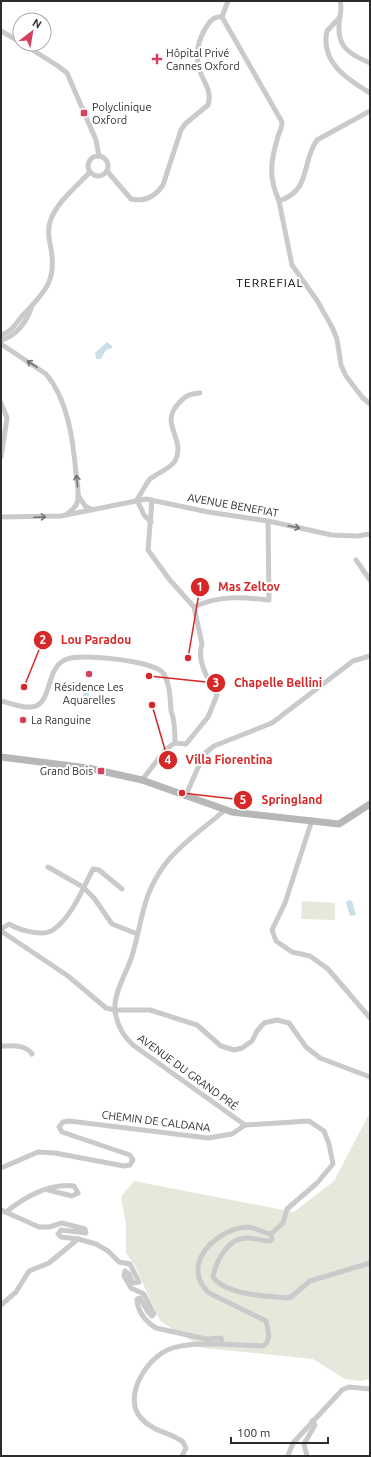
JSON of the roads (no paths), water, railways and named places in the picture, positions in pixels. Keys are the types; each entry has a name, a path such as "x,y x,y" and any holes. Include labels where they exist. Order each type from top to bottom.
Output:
{"main road":[{"path":"1,757 88,768 142,780 225,810 339,824 370,804"}],"street":[{"path":"228,1 222,18 282,122 272,159 271,173 272,185 279,201 292,265 320,304 337,340 340,365 354,388 370,404"},
{"path":"340,1 342,10 340,16 340,38 344,49 353,56 370,63"},
{"path":"340,16 326,31 326,43 330,60 352,83 370,94"},
{"path":"36,52 66,73 96,140 99,156 107,162 107,171 131,199 145,199 152,197 160,191 163,186 181,130 185,124 208,105 210,94 199,69 198,52 203,33 209,23 214,18 222,18"},
{"path":"1,30 12,37"},
{"path":"279,201 288,198 298,189 305,177 312,148 317,140 370,111"},
{"path":"90,172 88,162 93,157 99,156"},
{"path":"90,172 99,176 107,171"},
{"path":"1,335 9,331 31,309 45,291 51,278 53,264 48,232 51,219 60,205 90,172"},
{"path":"1,340 10,337 28,316 31,309"},
{"path":"9,349 10,337"},
{"path":"1,344 46,374 56,390 72,439 78,495 77,505 66,515"},
{"path":"151,522 144,515 137,500 149,480 174,462 176,458 177,442 170,418 171,410 186,395 200,393"},
{"path":"1,403 7,418 1,457"},
{"path":"78,495 85,506 92,509"},
{"name":"AVENUE BENEFIAT","path":"1,517 38,518 66,515 137,500 149,500 208,512 268,521 332,535 357,536 370,534"},
{"path":"142,780 166,748 175,743 186,744 208,717 217,695 204,668 200,648 202,644 194,607 169,579 148,550 151,522 149,500"},
{"path":"194,607 204,602 237,596 269,600 268,521"},
{"path":"356,560 370,580"},
{"path":"1,701 32,707 43,701 48,690 51,674 66,659 82,656 113,658 155,667 164,674 171,696 171,712 173,717 175,743"},
{"path":"186,795 204,754 214,746 272,723 354,661 370,656"},
{"path":"115,1010 120,984 132,957 144,903 154,879 167,861 225,810"},
{"path":"312,820 285,903 272,930 276,942 292,952 310,956 328,969 370,1018"},
{"path":"48,867 83,887 94,898 112,924 135,933"},
{"path":"122,889 99,870 93,869 68,914 53,930 42,933 16,928 8,924 1,930 68,976 106,1008 115,1010 150,1010 196,1025 221,1046 234,1050 242,1048 252,1041 257,1031 264,1023 277,1020 289,1023 306,1047 320,1058 370,1077"},
{"name":"AVENUE DU GRAND PRÉ","path":"115,1010 122,1034 133,1045 245,1125"},
{"path":"1,1046 23,1047 29,1050 32,1054"},
{"name":"CHEMIN DE CALDANA","path":"1,1168 38,1152 55,1153 124,1166 130,1165 133,1160 130,1155 62,1132 59,1127 63,1122 69,1121 208,1138 232,1134 245,1125 309,1121 324,1131 329,1144 333,1164 317,1183 287,1208 283,1223 271,1234"},
{"path":"3,1211 28,1196 62,1185 74,1186 78,1193 72,1196 48,1190"},
{"path":"3,1211 39,1227 49,1227 62,1223 85,1229 87,1232 84,1234 63,1230 59,1230 58,1233 61,1237 78,1239 102,1247 119,1262 131,1265 139,1282 133,1283 129,1274 125,1271 124,1276 131,1288 144,1294 152,1308 154,1314 152,1316 140,1298 137,1299 137,1304 149,1324 156,1328 206,1339 221,1338 222,1344"},
{"path":"182,1456 186,1448 183,1442 156,1430 144,1422 137,1412 134,1401 136,1390 144,1373 165,1351 191,1345 222,1344 263,1346 268,1343 269,1338 266,1321 209,1292 201,1286 197,1266 199,1259 212,1244 234,1230 248,1227 271,1234 272,1239 270,1241 248,1238 239,1240 228,1248 220,1256 215,1267 213,1277 218,1284 228,1288 260,1295 287,1298 291,1297 310,1281 370,1263"},
{"path":"1,1305 16,1292 31,1269 39,1268 49,1263 78,1239"},
{"path":"288,1456 293,1443 342,1390 349,1387 370,1389"},
{"path":"307,1456 304,1444 315,1425 312,1421"}],"water":[{"path":"107,342 112,346 112,348 106,350 101,359 96,359 95,353"},
{"path":"84,685 90,685 88,706 82,705"},
{"path":"348,900 352,901 356,915 350,916 346,903"}],"place":[{"name":"Hôpital Privé Cannes Oxford","path":"157,59"},
{"name":"Polyclinique Oxford","path":"84,113"},
{"name":"Mas Zeltov","path":"188,658"},
{"name":"Résidence Les Aquarelles","path":"89,674"},
{"name":"Chapelle Bellini","path":"149,676"},
{"name":"Lou Paradou","path":"24,687"},
{"name":"Villa Fiorentina","path":"152,705"},
{"name":"La Ranguine","path":"23,720"},
{"name":"Grand Bois","path":"101,771"},
{"name":"Springland","path":"182,793"}],"district":[{"name":"TERREFIAL","path":"270,283"}]}
